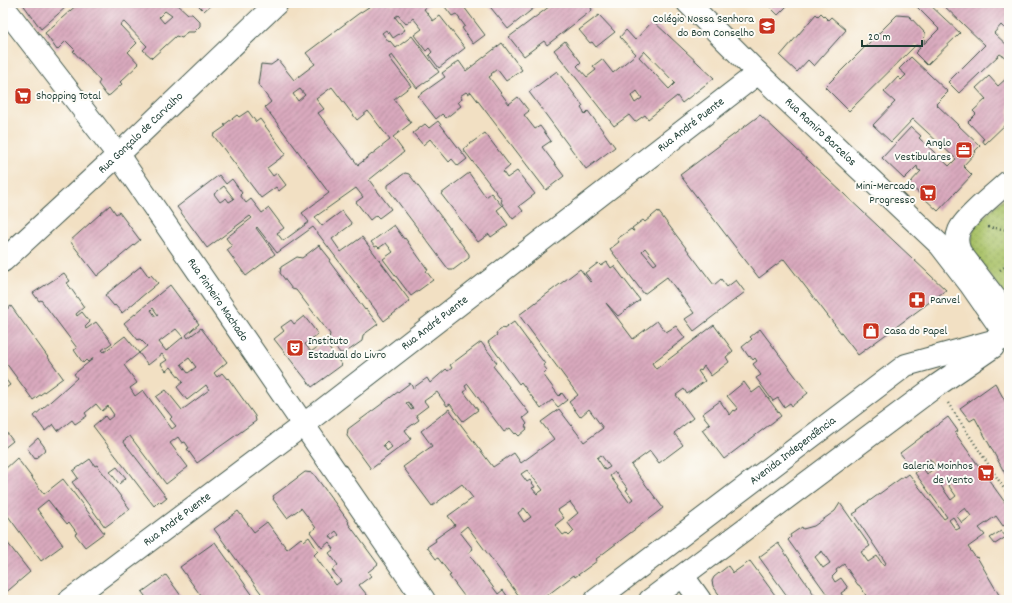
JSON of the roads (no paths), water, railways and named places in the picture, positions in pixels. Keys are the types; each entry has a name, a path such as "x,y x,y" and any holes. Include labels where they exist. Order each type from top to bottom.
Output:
{"street":[{"name":"Rua Gonçalo de Carvalho","path":"3,261 118,155 277,3"},
{"name":"Rua Ramiro Barcelos","path":"688,3 758,73 940,245 1008,338"},
{"name":"Rua Pinheiro Machado","path":"3,6 118,155 424,600"},
{"name":"Rua André Puente","path":"70,600 303,424 758,73"},
{"path":"940,245 1009,180"},
{"path":"962,224 957,238 957,245 960,252 1002,307 1009,312"},
{"path":"650,600 936,386 1008,338"},
{"name":"Avenida Independência","path":"596,600 906,365 1008,338"},
{"path":"683,576 700,600"}],"place":[{"name":"Colégio Nossa Senhora do Bom Conselho","path":"767,26"},
{"name":"Shopping Total","path":"23,96"},
{"name":"Anglo Vestibulares","path":"964,150"},
{"name":"Mini-Mercado Progresso","path":"928,193"},
{"name":"Panvel","path":"917,300"},
{"name":"Casa do Papel","path":"871,331"},
{"name":"Instituto Estadual do Livro","path":"295,348"},
{"name":"Galeria Moinhos de Vento","path":"986,473"}]}
